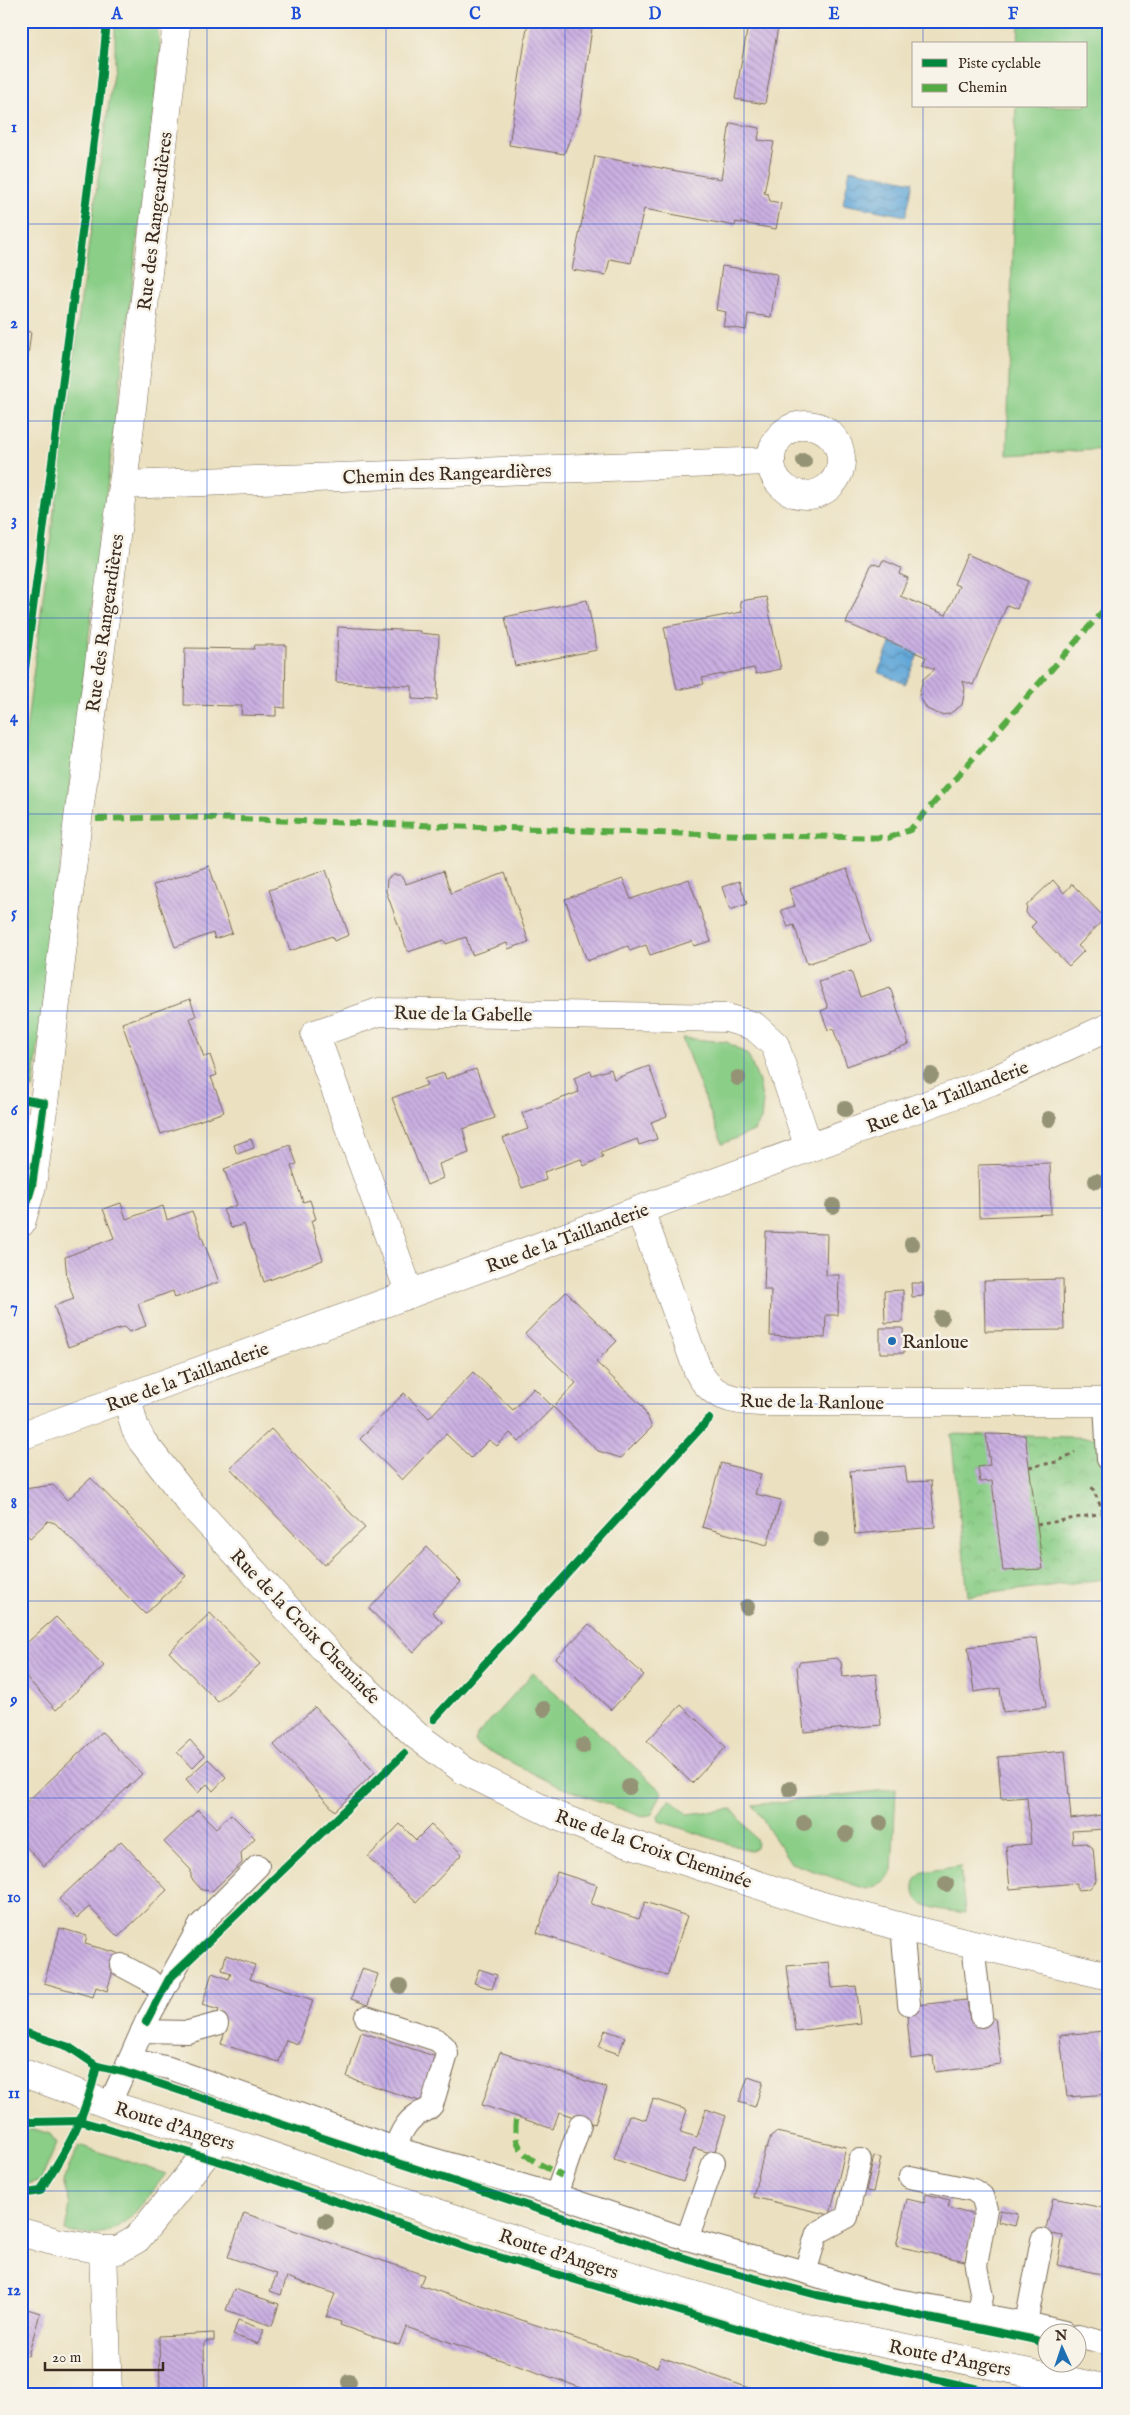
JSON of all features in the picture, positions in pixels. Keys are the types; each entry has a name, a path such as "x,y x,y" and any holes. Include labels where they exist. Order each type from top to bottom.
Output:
{"street":[{"name":"Rue des Rangeardières","path":"21,1223 32,1186 43,1112 123,484 175,43 176,21"},
{"name":"Chemin des Rangeardières","path":"123,484 771,461"},
{"name":"Rue de la Gabelle","path":"410,1294 315,1034 379,1012 727,1018 754,1026 775,1045 809,1148"},
{"name":"Rue de la Taillanderie","path":"21,1436 992,1080 1109,1027"},
{"name":"Rue de la Ranloue","path":"640,1210 698,1371 707,1385 721,1396 736,1401 760,1402 1107,1403"},
{"name":"Rue de la Croix Cheminée","path":"127,1398 142,1441 192,1505 353,1678 417,1736 466,1771 513,1796 616,1839 823,1906 902,1927 1109,1976"},
{"name":"Route d’Angers","path":"21,2072 110,2105 219,2138 531,2244 792,2326 1109,2390"},
{"path":"21,2232 56,2242 103,2250 118,2250 137,2239 219,2138"},
{"path":"103,2250 108,2394"}],"lane":[{"path":"1107,1403 1108,1459"},
{"path":"110,2105 142,2031 200,1925 258,1866"},
{"path":"902,1927 909,2004"},
{"path":"973,1944 981,2016"},
{"path":"121,1965 149,1980 162,1992"},
{"path":"366,2017 437,2040 445,2047 447,2054 432,2105 406,2125 395,2148"},
{"path":"142,2031 188,2032 217,2024"},
{"path":"124,2072 142,2062 170,2068 395,2148 556,2194 687,2239 805,2272 886,2298 1038,2326"},
{"path":"556,2194 580,2125"},
{"path":"805,2272 817,2233 847,2218 860,2160"},
{"path":"687,2239 714,2162"},
{"path":"910,2177 973,2190 982,2196 986,2209 976,2266 982,2297 978,2314"},
{"path":"1026,2323 1042,2240"},
{"path":"1088,2339 1109,2344"}],"path":[{"path":"1029,1467 1057,1462 1076,1452"},
{"path":"1037,1524 1103,1512"}],"green space":[{"path":"115,21 156,21 161,50 33,1089 21,1087 21,770 81,299 115,60"},
{"path":"1019,21 1109,21 1109,449 1007,455 1016,108 1088,108 1088,42 1018,42"},
{"path":"682,1038 727,1042 748,1055 759,1082 763,1102 761,1120 754,1131 722,1144"},
{"path":"951,1434 1109,1438 1109,1627 1104,1579 968,1596"},
{"path":"533,1673 662,1792 652,1814 643,1817 560,1787 477,1745 475,1741 477,1735"},
{"path":"896,1789 892,1871 881,1883 866,1889 791,1863 753,1805"},
{"path":"670,1799 687,1814 732,1809 757,1841 756,1847 751,1850 745,1849 659,1821 658,1816"},
{"path":"960,1866 965,1913 933,1908 925,1905 915,1895 914,1885 924,1872"},
{"path":"21,2125 50,2134 57,2143 41,2180 21,2186"},
{"path":"79,2145 166,2174 135,2212 125,2222 113,2229 100,2233 84,2234 65,2231 70,2205 63,2181"}],"water":[{"path":"850,169 913,182 906,216 843,204"},
{"path":"900,621 928,633 905,684 878,672"}],"building":[{"path":"528,21 593,21 580,113 564,154 509,145"},
{"path":"722,21 779,21 765,104 735,99 748,25"},
{"path":"730,123 760,128 758,140 774,142 764,193 768,194 770,201 781,203 776,229 736,222 735,226 644,209 631,263 610,259 606,275 572,270 595,156 721,179"},
{"path":"722,266 777,274 771,317 748,314 746,330 723,326 726,312 716,310"},
{"path":"21,331 31,332 22,401 21,401"},
{"path":"967,554 1028,581 1017,609 1007,605 973,685 963,681 965,689 962,705 949,714 941,715 927,709 919,695 923,679 935,669 923,664 926,657 846,623 872,563 880,566 883,560 901,568 899,574 908,578 900,596 946,615 959,586 954,584"},
{"path":"766,597 781,669 756,674 754,668 702,678 704,684 677,690 664,627 742,612 740,601"},
{"path":"587,600 597,650 515,666 505,617"},
{"path":"338,627 420,631 420,633 439,635 437,700 412,699 412,686 336,682"},
{"path":"255,645 286,645 285,708 276,707 276,716 241,715 242,706 184,705 185,648 254,649"},
{"path":"209,866 232,933 215,939 213,933 175,947 153,885"},
{"path":"847,869 871,942 807,964 794,925 788,927 781,910 795,906 789,889"},
{"path":"326,870 349,935 334,941 332,936 290,951 269,890"},
{"path":"443,871 451,893 505,873 529,942 508,949 507,943 472,955 466,937 446,944 444,940 408,952 386,891 387,879 393,875 400,875 406,884"},
{"path":"623,879 631,899 689,879 711,941 694,946 692,941 650,955 646,945 630,951 628,946 587,961 565,899"},
{"path":"1053,880 1064,893 1072,884 1105,918 1078,946 1084,951 1069,966 1031,927 1036,922 1026,913 1027,905"},
{"path":"739,881 747,904 730,910 722,887"},
{"path":"851,971 860,997 890,987 909,1044 847,1066 833,1028 828,1030 821,1011 828,1008 819,982"},
{"path":"190,999 196,1016 190,1018 204,1057 210,1055 217,1075 211,1077 224,1112 161,1134 122,1023"},
{"path":"649,1066 667,1116 651,1122 657,1139 639,1145 637,1139 601,1153 603,1157 584,1166 581,1159 544,1172 546,1180 522,1188 503,1138 528,1129 522,1113 579,1092 574,1078 591,1071 592,1075 611,1069 614,1079"},
{"path":"476,1069 495,1118 463,1129 469,1153 439,1164 443,1178 427,1185 392,1098 427,1085 424,1079 444,1073 446,1079"},
{"path":"251,1139 254,1148 237,1154 234,1145"},
{"path":"290,1145 297,1164 291,1166 303,1202 310,1200 316,1219 311,1221 323,1260 264,1282 244,1224 231,1228 223,1210 237,1205 224,1169"},
{"path":"1050,1163 1051,1214 979,1217 978,1165"},
{"path":"121,1203 126,1219 163,1206 167,1220 192,1211 219,1282 175,1298 173,1291 138,1304 146,1326 129,1332 124,1327 68,1347 54,1306 74,1299 67,1278 65,1257 114,1238 103,1209"},
{"path":"766,1232 827,1234 826,1275 839,1275 838,1315 826,1315 825,1338 770,1336 771,1290 764,1290"},
{"path":"1063,1279 1064,1330 985,1331 984,1281"},
{"path":"911,1283 923,1283 923,1296 912,1297"},
{"path":"903,1290 903,1322 885,1323 884,1291"},
{"path":"566,1292 617,1341 596,1362 642,1406 652,1427 621,1458 598,1451 553,1407 576,1383 525,1334"},
{"name":"Ranloue","path":"880,1328 903,1328 904,1353 880,1353"},
{"path":"473,1372 513,1410 534,1388 553,1407 519,1442 510,1433 497,1446 489,1440 471,1458 446,1434 402,1480 360,1439 404,1393 429,1418"},
{"path":"271,1429 365,1528 324,1565 230,1468"},
{"path":"986,1434 1025,1435 1043,1569 1003,1571 992,1481 980,1482 978,1467 990,1465"},
{"path":"721,1463 761,1474 755,1494 781,1500 767,1545 702,1527"},
{"path":"905,1466 907,1482 931,1481 935,1527 855,1534 850,1471"},
{"path":"91,1478 186,1576 145,1614 55,1523 48,1521 30,1538 21,1529 21,1491 53,1485 67,1500"},
{"path":"427,1547 461,1582 432,1612 442,1622 414,1652 369,1609"},
{"path":"210,1613 260,1664 218,1702 169,1652"},
{"path":"56,1617 104,1666 56,1710 21,1671 21,1648"},
{"path":"589,1624 644,1675 611,1710 556,1658"},
{"path":"1037,1638 1046,1707 1003,1712 1000,1688 974,1692 968,1647"},
{"path":"837,1658 841,1662 843,1677 876,1674 881,1725 804,1732 797,1667 800,1662"},
{"path":"681,1705 726,1747 692,1783 647,1741"},
{"path":"315,1707 375,1772 335,1811 274,1745"},
{"path":"102,1732 142,1774 44,1866 21,1841 21,1807"},
{"path":"190,1740 204,1756 192,1768 177,1752"},
{"path":"1065,1751 1071,1819 1109,1814 1109,1843 1106,1829 1072,1831 1073,1844 1086,1843 1093,1848 1096,1881 1089,1889 1077,1890 1077,1883 1010,1889 1006,1846 1031,1844 1027,1797 1001,1799 998,1757"},
{"path":"208,1759 226,1777 213,1791 207,1784 198,1793 186,1779"},
{"path":"198,1810 216,1828 231,1814 255,1838 241,1853 242,1863 212,1891 202,1890 191,1878 191,1870 164,1842"},
{"path":"400,1824 416,1840 431,1825 462,1854 417,1902 368,1857"},
{"path":"121,1841 167,1890 118,1937 89,1907 77,1918 59,1899"},
{"path":"557,1872 597,1885 591,1904 639,1919 645,1902 687,1916 667,1976 537,1933"},
{"path":"60,1928 87,1936 85,1944 118,1953 107,1991 96,1987 93,1997 44,1983"},
{"path":"226,1955 255,1965 250,1979 313,2000 298,2044 286,2040 279,2062 221,2044 228,2022 216,2018 219,2010 202,2005 212,1973 229,1979 231,1973 222,1970"},
{"path":"829,1962 832,1988 856,1986 861,2023 795,2031 787,1966"},
{"path":"362,1969 378,1974 368,2005 351,1999"},
{"path":"479,1969 497,1975 492,1989 474,1983"},
{"path":"967,2000 970,2020 995,2018 1001,2064 935,2072 933,2056 911,2059 906,2006"},
{"path":"605,2030 625,2037 619,2054 599,2047"},
{"path":"1104,2031 1106,2051 1109,2051 1109,2094 1067,2097 1060,2035"},
{"path":"361,2032 440,2058 425,2103 347,2077"},
{"path":"500,2052 607,2088 595,2124 559,2112 553,2129 482,2105"},
{"path":"748,2077 763,2082 755,2107 739,2102"},
{"path":"653,2099 687,2110 680,2132 697,2137 706,2109 726,2116 714,2154 694,2148 683,2182 614,2159 629,2115 646,2120"},
{"path":"776,2132 846,2147 830,2215 753,2197 765,2149 767,2149 771,2136"},
{"path":"874,2156 881,2158 873,2192 866,2191"},
{"path":"926,2194 950,2200 948,2208 975,2215 965,2261 896,2246 907,2199 924,2203"},
{"path":"1053,2198 1109,2209 1109,2261 1106,2275 1057,2265 1063,2236 1045,2233"},
{"path":"1000,2210 1018,2214 1015,2226 998,2222"},
{"path":"244,2213 424,2275 420,2285 657,2367 661,2357 766,2394 599,2394 406,2327 399,2345 371,2336 340,2325 341,2322 326,2317 335,2294 287,2277 281,2295 270,2291 277,2274 228,2257"},
{"path":"234,2289 279,2304 272,2326 226,2310"},
{"path":"21,2307 40,2313 28,2356 21,2354"},
{"path":"238,2320 264,2330 258,2344 233,2335"},
{"path":"214,2333 214,2341 206,2341 204,2344 205,2394 160,2394 159,2336"},
{"path":"65,2389 65,2394 21,2394 21,2391"}],"marked path":[{"path":"96,819 180,817 656,833 888,838 910,830 1109,604"},
{"path":"516,2120 515,2132 517,2142 522,2150 527,2156 562,2176"}],"cycle path":[{"path":"21,700 100,95 107,21"},
{"path":"21,1099 44,1103 32,1186 21,1223"},
{"path":"434,1719 709,1419"},
{"path":"146,2022 169,1979 404,1754"},
{"path":"21,2031 69,2047 97,2066 124,2072 709,2266 817,2295 1038,2341"},
{"path":"21,2194 40,2191 68,2146 87,2101 97,2066"},
{"path":"21,2119 31,2122 80,2121 109,2129 238,2167 469,2248 733,2327 832,2356 1001,2394"}],"place":[{"name":"Ranloue","path":"892,1341"}]}
